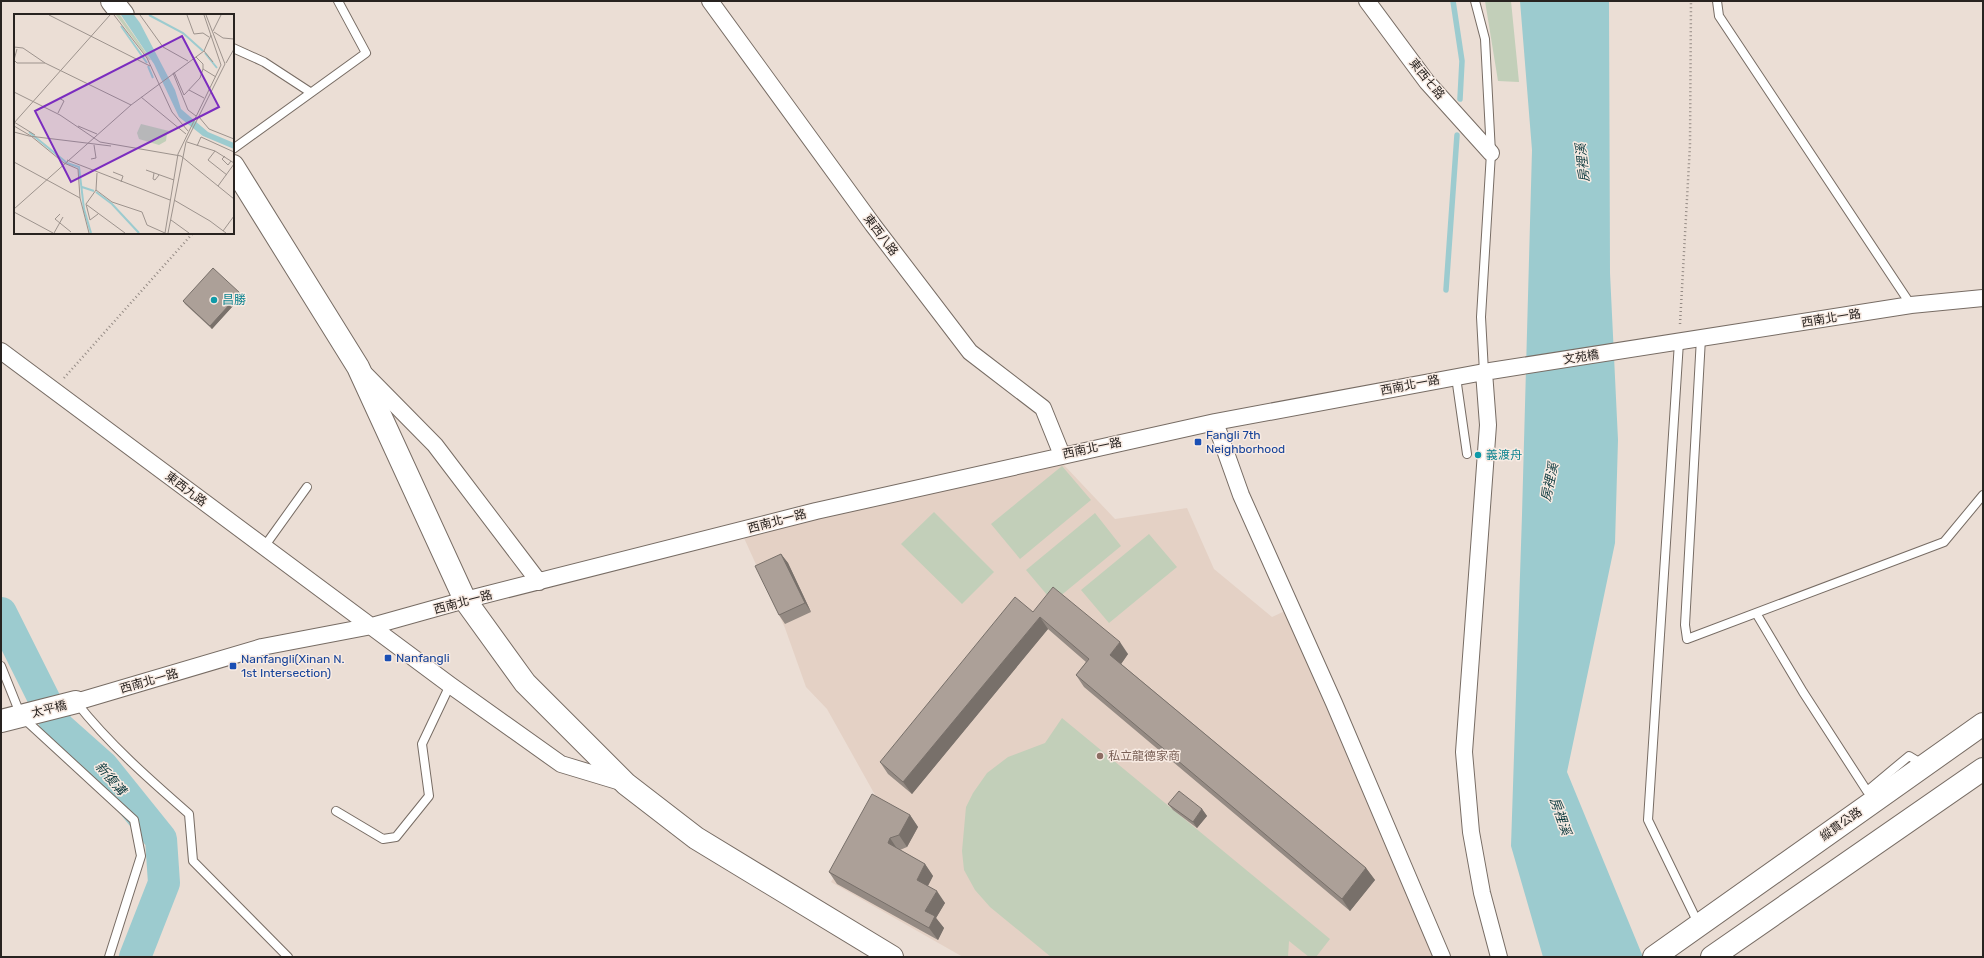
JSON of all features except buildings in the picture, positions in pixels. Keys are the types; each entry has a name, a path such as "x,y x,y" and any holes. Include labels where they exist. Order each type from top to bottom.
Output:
{"main road":[{"path":"112,1 121,14"},
{"path":"234,168 358,366 465,600 525,683 626,784 696,838 892,957"},
{"name":"太平橋","path":"11,718 76,702"},
{"name":"縱貫公路","path":"1654,957 1983,724"},
{"path":"1719,955 1983,769"}],"street":[{"name":"東西八路","path":"710,1 873,224 970,352 1043,408 1062,454"},
{"name":"東西七路","path":"1367,1 1427,82 1491,153"},
{"name":"西南北一路","path":"1679,342 1911,305 1983,298"},
{"name":"文苑橋","path":"1484,372 1679,342"},
{"name":"東西九路","path":"1,352 450,685 561,764 626,784"},
{"path":"358,366 435,445 539,582"},
{"name":"西南北一路","path":"76,702 262,647 372,626 465,600 816,511 1062,454 1215,422 1484,372"},
{"path":"1484,372 1488,425 1464,752 1471,832 1482,894 1499,957"},
{"path":"1215,422 1241,495 1334,704 1442,957"}],"lane":[{"path":"234,148 366,53 338,1"},
{"path":"1475,1 1485,39 1491,153 1481,316 1484,372"},
{"path":"1717,1 1719,16 1911,305"},
{"path":"234,48 264,62 310,92"},
{"path":"1701,338 1685,625 1688,639 1944,542 1983,495"},
{"path":"1679,342 1648,820 1699,925"},
{"path":"1456,376 1467,454"},
{"path":"264,547 307,487"},
{"path":"1756,613 1803,692 1868,791 1909,756 1924,765"},
{"path":"1,666 11,718 134,820 141,856 109,957"},
{"path":"336,811 383,840 396,836 428,796 422,744 450,685"},
{"path":"76,702 125,757 189,814 193,861 288,957"}],"path":[{"path":"1679,342 1690,144 1691,1"},
{"path":"53,390 192,234"}],"shaded area":[{"name":"私立龍德家商","path":"1063,464 1115,519 1187,508 1214,569 1272,617 1285,611 1433,957 963,957 831,882 879,802 827,709 806,687 785,628 744,538 831,516"}],"green space":[{"path":"1485,1 1511,1 1519,82 1498,81"},
{"path":"1062,466 1091,500 1020,559 991,524"},
{"path":"934,512 994,572 962,604 901,544"},
{"path":"1095,513 1121,546 1053,602 1026,570"},
{"path":"1149,534 1177,567 1109,623 1081,590"},
{"path":"1062,718 1330,939 1316,957 1309,957 1289,941 1288,957 1051,957 990,907 975,890 964,870 962,851 966,807 973,793 987,773 1008,757 1045,743"}],"water":[{"name":"房裡溪","path":"1520,1 1609,1 1610,273 1618,440 1615,543 1567,772 1643,957 1543,957 1511,846 1532,150"}],"waterway":[{"path":"1453,1 1462,61 1460,99"},
{"path":"1446,290 1457,135"},
{"name":"新復溝","path":"1,613 58,727 103,767 161,839 164,883 135,957"}],"place":[{"name":"昌勝","path":"214,300"},
{"name":"Fangli 7th Neighborhood","path":"1198,442"},
{"name":"義渡舟","path":"1478,455"},
{"name":"Nanfangli","path":"388,658"},
{"name":"Nanfangli(Xinan N. 1st Intersection)","path":"233,666"},
{"name":"私立龍德家商","path":"1100,756"}]}
